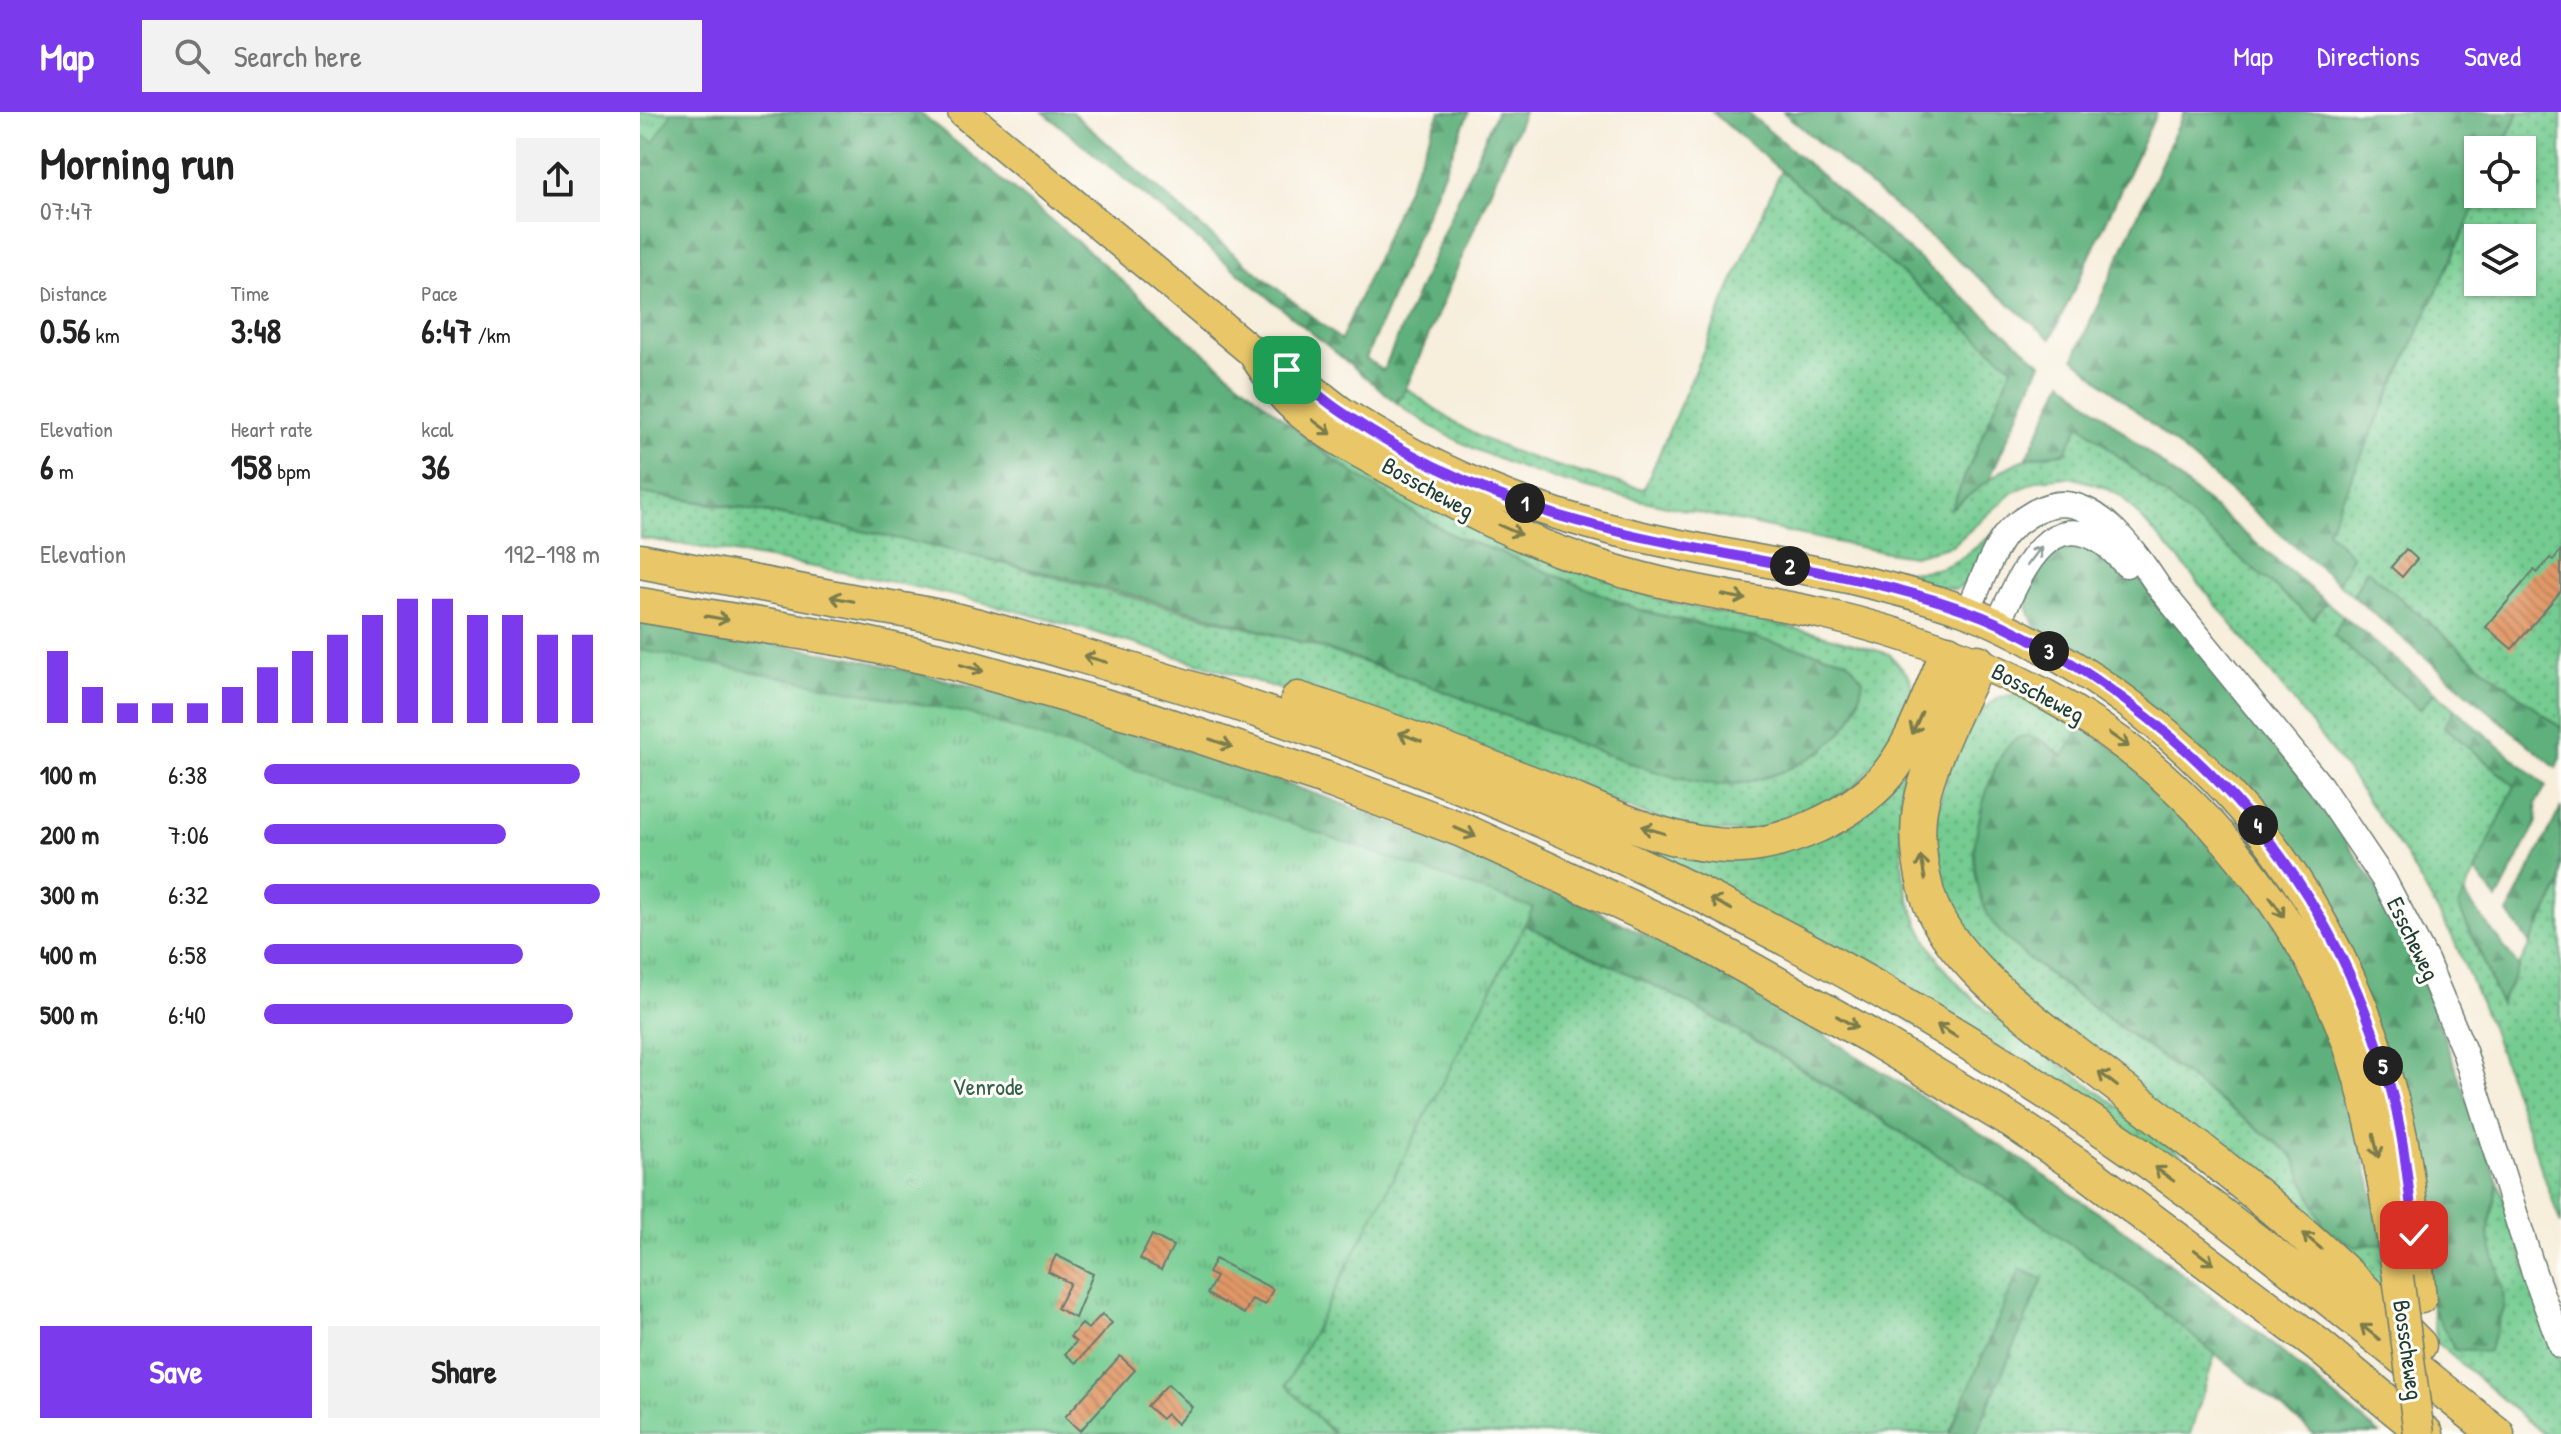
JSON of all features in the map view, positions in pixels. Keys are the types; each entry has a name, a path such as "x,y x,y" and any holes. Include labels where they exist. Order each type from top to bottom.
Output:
{"highway":[{"path":"640,561 957,620 1170,680 1330,734 1499,801 1700,892 1889,995 2037,1086 2230,1221 2497,1434"},
{"path":"640,605 848,640 953,663 1143,717 1324,778 1462,830 1688,934 1868,1035 2072,1161 2318,1345 2426,1434"},
{"path":"1170,680 1253,685 1379,725 1641,826 1689,841 1741,846 1794,835 1844,813 1883,780 1963,657"},
{"path":"1963,657 1920,809 1920,855 1928,896 1951,940 1991,985 2034,1021 2242,1182 2341,1266 2506,1434"},
{"path":"2318,1345 2393,1434"}],"main road":[{"name":"Bosscheweg","path":"963,112 1250,350 1287,370 1343,413 1466,481 1592,525 1675,545 1838,575 1968,611 2046,649 2104,685 2158,725 2230,793 2281,854 2345,963 2372,1031 2395,1106 2407,1171 2439,1434"},
{"name":"Bosscheweg","path":"1250,350 1285,399 1328,432 1470,513 1593,562 1658,582 1825,615 1963,657 2026,683 2084,716 2131,748 2179,788 2231,844 2285,917 2318,976 2347,1042 2383,1177 2419,1434"},
{"path":"1963,657 1968,611"},
{"path":"1963,657 1997,624"}],"street":[{"name":"Esscheweg","path":"1968,611 2002,538 2021,519 2050,504 2080,506 2106,522 2142,562 2160,589 2320,785 2384,880 2426,960 2464,1051 2534,1273 2561,1346"},
{"name":"Esscheweg","path":"1997,624 2031,556 2046,541 2068,534 2087,535 2105,544 2132,570 2160,589"}],"green space":[{"path":"640,112 919,112 1091,253 1328,456 1420,517 1456,537 1639,610 1847,660 1863,680 1854,714 1826,747 1782,772 1734,784 1684,780 1600,752 1346,656 1184,609 994,560 867,532 762,511 640,493"},
{"path":"640,112 672,112 654,142 640,134"},
{"path":"1043,112 1072,112 1206,231 1341,340 1440,112 1469,112 1366,358 1383,371 1496,112 1524,112 1397,403"},
{"path":"1712,112 1747,112 2041,363 1989,480 1951,509 2012,367"},
{"path":"1783,112 2157,112 2051,339"},
{"path":"2184,112 2519,112 2508,136 2464,136 2464,208 2475,208 2467,224 2464,224 2464,231 2327,531 2352,556 2338,583 2074,358"},
{"path":"2519,112 2561,112 2561,728 2366,570 2353,596 2338,583 2352,556 2327,531 2464,231 2464,296 2536,296 2536,224 2467,224 2475,208 2536,208 2536,136 2508,136"},
{"path":"1781,170 2013,367 1952,507 2016,463 2046,454 2065,453 2080,423 2313,619 2326,602 2343,616 2334,636 2419,709 2435,692 2455,709 2444,727 2515,786 2459,906 2500,1003 2561,884 2561,1224 2491,1027 2453,938 2406,856 2348,772 2287,693 2185,566 2122,497 2104,487 2070,477 2038,480 2012,493 1952,546 1913,556 1873,550 1569,483 1464,444 1397,403 1406,388 1482,438 1550,464 1644,489"},
{"path":"2063,381 2326,602 2313,619 2080,424 2065,453 2027,457"},
{"path":"1299,432 1427,501 1553,559 1665,601 1811,632 1889,654 1910,677 1912,691 1908,711 1892,745 1847,794 1766,831 1697,832 1290,692 1126,641 943,593 843,572 640,538 640,493 800,518 944,548 1312,645 1407,677 1634,764 1776,773 1823,751 1859,701 1863,680 1695,623 1639,610 1456,537 1372,487"},
{"path":"2002,525 1975,576 1955,590 1914,582 1892,569 1926,571 1953,563"},
{"path":"2065,538 2127,567 2157,599 2319,800 2378,889 2416,962 2498,1182 2488,1234 2503,1289 2504,1309 2488,1352 2455,1350 2432,1307 2285,846 2034,626 2027,606 2029,587 2043,551"},
{"path":"2367,570 2466,654 2561,728 2561,758 2556,768 2353,596"},
{"path":"2343,616 2435,692 2420,709 2334,636"},
{"path":"640,621 845,656 1018,697 1333,800 1523,875 1727,975 2006,1149 2152,1250 2249,1325 2380,1434 2314,1434 2135,1289 2000,1195 1777,1053 1670,993 1502,914 640,805"},
{"name":"Venrode","path":"640,650 967,713 1533,908 1286,1385 1333,1434 640,1434"},
{"path":"2020,693 2082,726 2063,756 2037,738 2001,933 2061,984 2293,1155 2384,1243 2394,1307 1978,972 1932,868 1936,814 1953,754 1969,720 1998,698"},
{"path":"2455,709 2546,786 2536,803 2537,822 2497,900 2475,871 2515,786 2444,726"},
{"path":"2082,726 2134,763 2258,891 2335,1029 2384,1243 2355,1247 2324,1228 2293,1155 2025,956 1988,916 1977,882 1974,855 1982,806 1996,767 2014,740 2025,736 2040,740 2063,756"},
{"path":"1922,743 1905,814 1903,868 1914,914 1943,965 1961,987 1986,1009 2190,1161 2306,1259 1550,805 1747,854"},
{"path":"2561,807 2561,884 2530,944 2508,913"},
{"path":"2464,894 2519,967 2500,1004 2458,906"},
{"path":"1502,914 1670,993 1777,1054 2000,1195 2135,1289 2216,1352 2190,1434 1976,1434 1993,1394 2021,1269 1949,1434 1335,1434 1262,1364"},
{"path":"2498,1182 2546,1329 2561,1364 2561,1434 2543,1434 2437,1343 2432,1307 2455,1349 2493,1257 2488,1234"},
{"path":"2020,1269 2043,1279 1976,1434 1949,1434"}],"building":[{"path":"2406,549 2417,559 2402,577 2391,567"},
{"path":"2561,550 2561,591 2512,649 2486,627 2534,570 2537,573"},
{"path":"1152,1235 1173,1246 1161,1270 1140,1259"},
{"path":"1056,1255 1093,1274 1075,1318 1057,1308 1070,1283 1048,1272"},
{"path":"1215,1259 1273,1289 1265,1305 1252,1299 1244,1314 1207,1294 1216,1277 1208,1273"},
{"path":"1102,1314 1112,1323 1076,1363 1065,1354 1076,1342 1070,1337 1082,1324 1088,1329"},
{"path":"1120,1356 1135,1370 1080,1431 1065,1417"},
{"path":"1168,1384 1192,1407 1177,1424 1167,1414 1162,1419 1147,1406"}],"route":[{"path":"1287,370 1343,413 1466,481 1592,525 1675,545 1838,575 1968,611 2046,649 2104,685 2158,725 2221,782 2259,826 2310,900 2345,963 2372,1031 2395,1106 2407,1171 2414,1235"}]}
